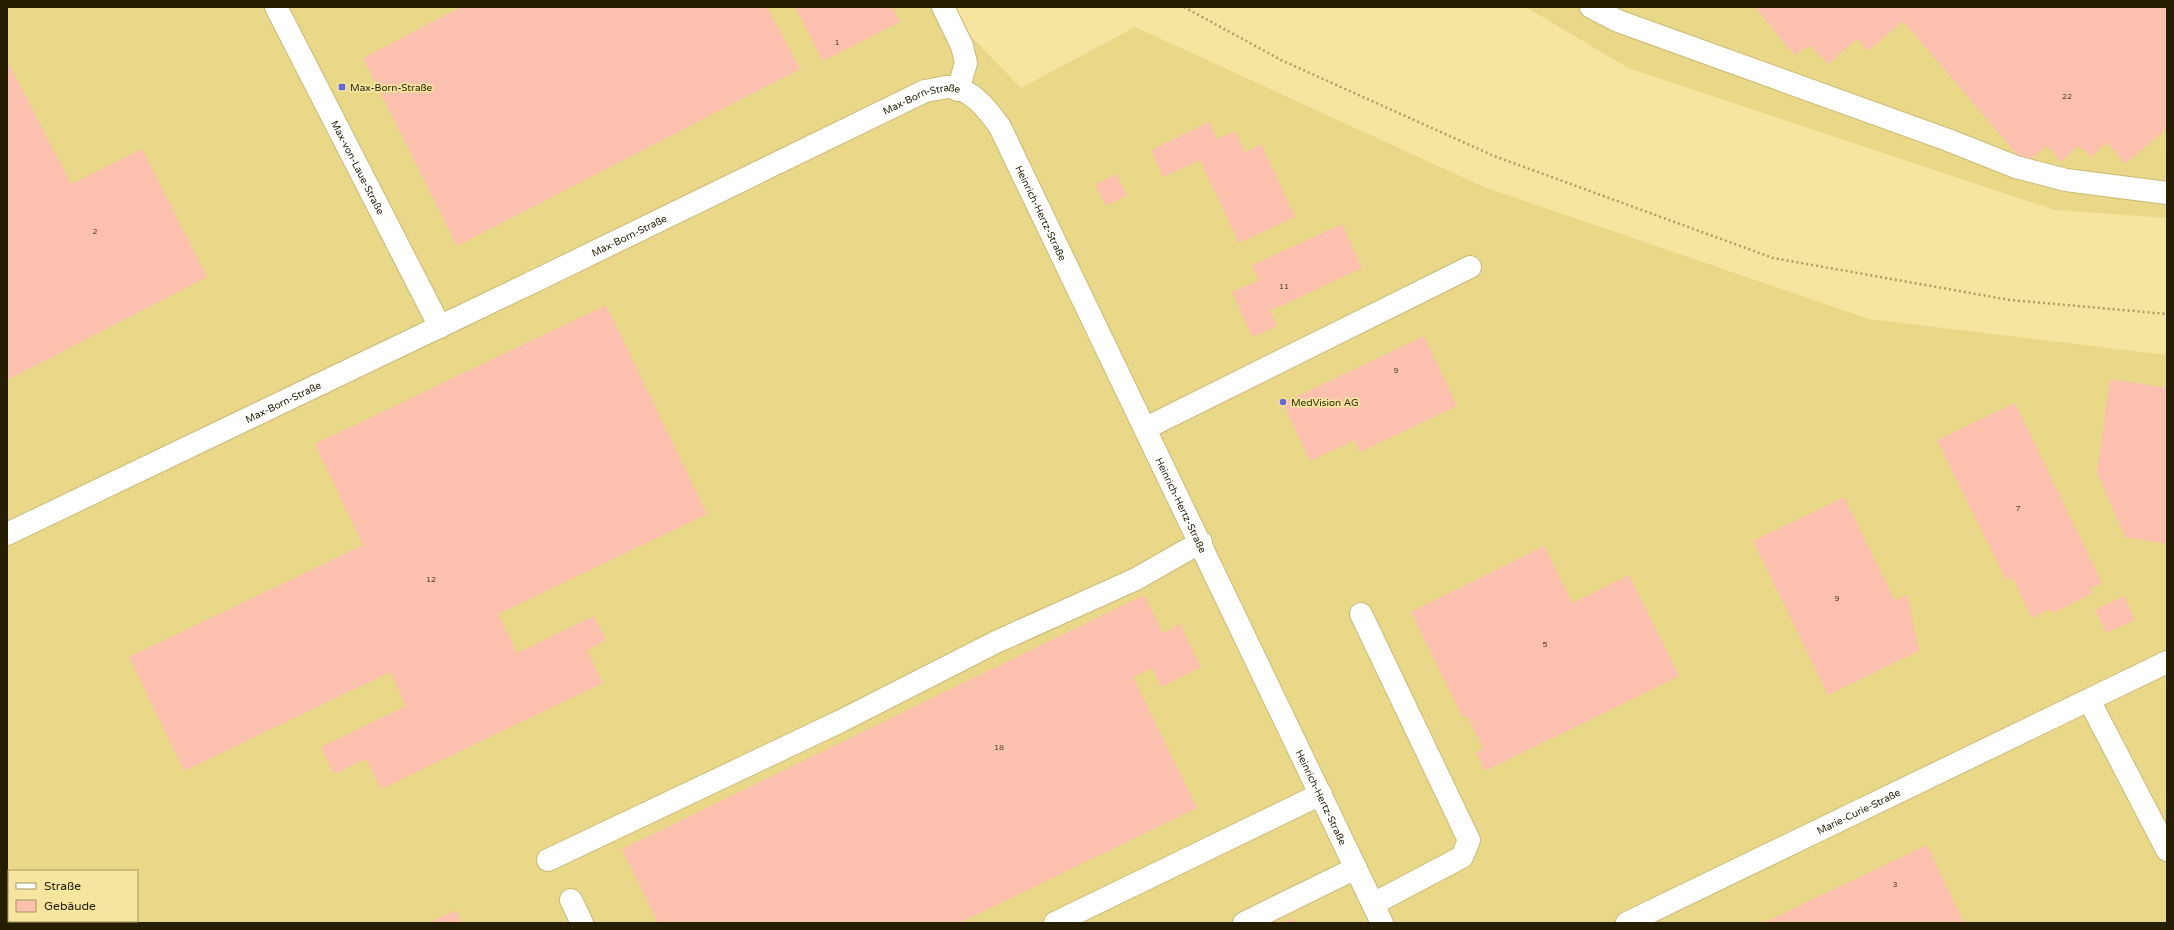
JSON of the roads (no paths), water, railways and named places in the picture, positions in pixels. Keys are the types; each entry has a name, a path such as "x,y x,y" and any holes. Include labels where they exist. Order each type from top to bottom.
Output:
{"street":[{"name":"Max-von-Laue-Straße","path":"276,7 440,326"},
{"path":"943,7 962,46 966,63 965,92"},
{"path":"1591,7 1618,21 1948,140 2016,167 2066,180 2167,192"},
{"name":"Max-Born-Straße","path":"7,534 925,91 948,87 965,92"},
{"name":"Heinrich-Hertz-Straße","path":"965,92 985,106 1000,127 1201,542 1378,913"},
{"path":"1146,428 1470,267"},
{"path":"548,860 841,722 996,642 1136,579 1201,542"},
{"path":"1361,614 1469,840 1462,857 1378,913"},
{"name":"Marie-Curie-Straße","path":"1627,923 2167,662"},
{"path":"2090,700 2167,850"},
{"path":"1055,923 1321,794"},
{"path":"1244,923 1356,868"},
{"path":"571,900 582,923"}],"place":[{"name":"Max-Born-Straße","path":"342,87"},
{"name":"MedVision AG","path":"1283,402"}]}
